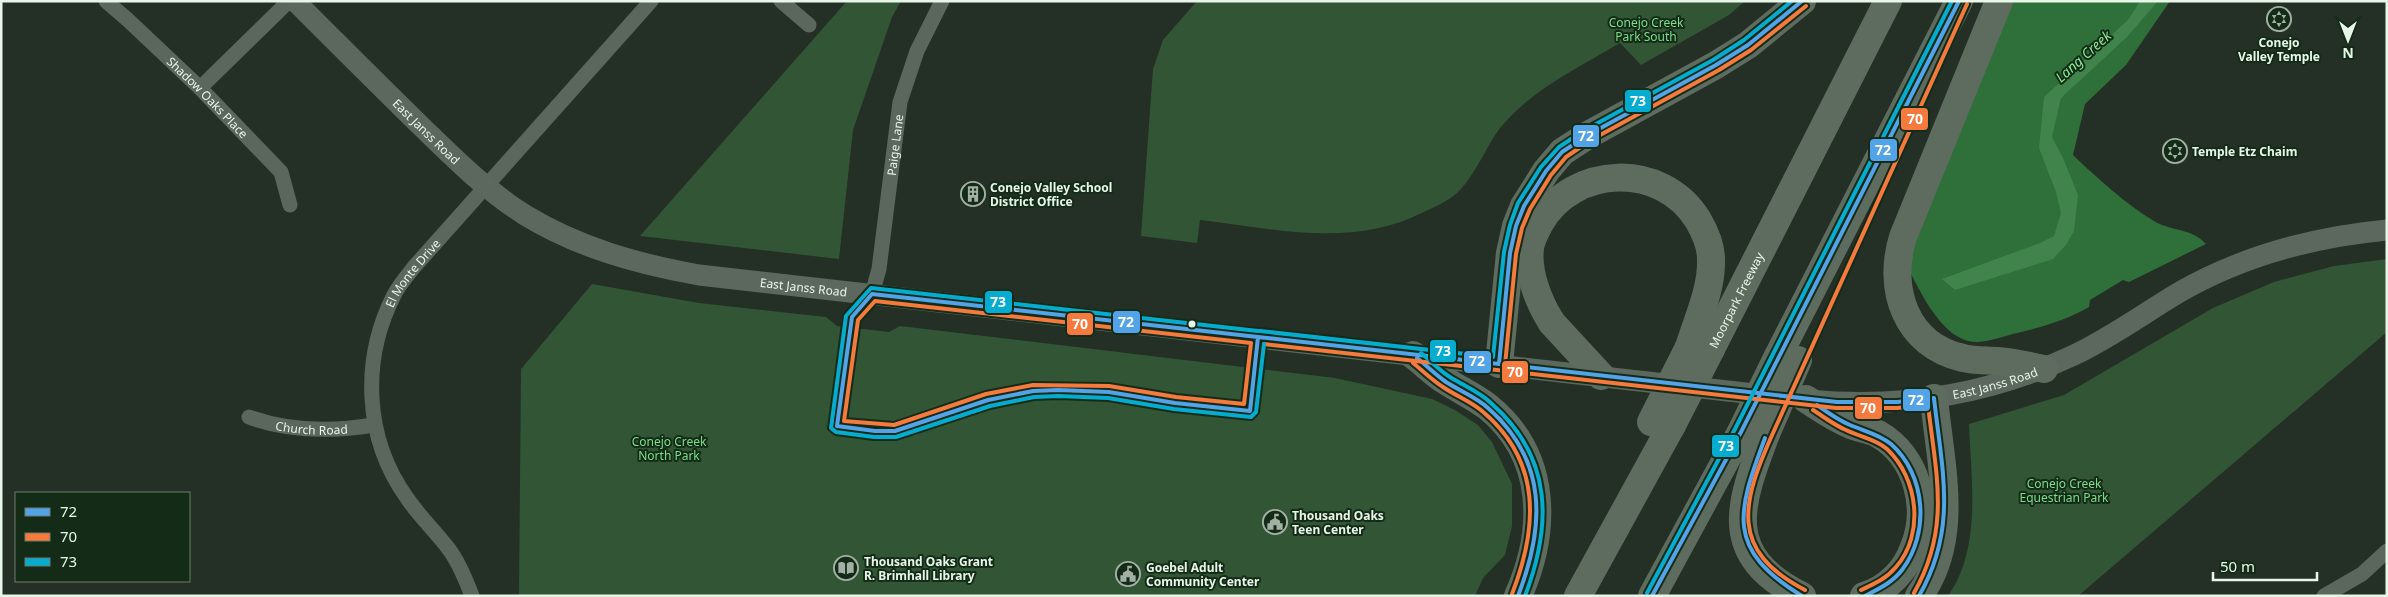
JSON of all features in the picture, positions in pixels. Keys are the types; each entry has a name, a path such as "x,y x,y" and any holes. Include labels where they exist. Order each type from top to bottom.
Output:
{"highway":[{"path":"1499,364 1512,244 1524,206 1546,171 1562,152 1615,118 1716,65 1748,45 1802,1"},
{"name":"Moorpark Freeway","path":"1578,596 1700,348 1888,1"},
{"path":"1652,596 1753,433 1960,1"},
{"path":"1999,1 1903,236 1898,253 1896,272 1898,292 1912,324 1937,347 1962,358 1979,361 1999,361 2044,368"},
{"path":"1601,376 1546,314 1537,293 1531,266 1530,248 1545,215 1559,199 1576,187 1596,179 1632,177 1665,188 1690,208 1709,243 1710,272 1700,348"},
{"path":"1413,355 1446,381 1468,393 1489,408 1511,432 1525,454 1536,492 1538,533 1531,562 1518,596"},
{"path":"1919,596 1938,563 1944,539 1946,511 1934,398"},
{"path":"1806,399 1850,425 1879,434 1906,461 1916,480 1922,516 1919,536 1909,561 1893,579 1864,596"},
{"path":"1567,596 1662,424"},
{"path":"1753,433 1742,517 1744,537 1754,558 1769,576 1802,596"}],"main road":[{"name":"East Janss Road","path":"295,1 486,188 545,226 615,256 699,274 1806,399 1867,403 1934,398 1994,386 2044,368 2097,343 2178,293 2239,264 2312,241 2387,230"}],"street":[{"name":"Shadow Oaks Place","path":"106,1 200,88 281,172 290,205"},
{"path":"200,88 289,1"},
{"name":"El Monte Drive","path":"472,596 450,550 406,498 386,463 374,425 371,390 373,355 384,316 395,294 414,267 651,1"},
{"path":"781,1 808,25"},
{"name":"Paige Lane","path":"872,294 879,269 900,102 917,52 942,1"},
{"name":"Church Road","path":"249,417 294,429 325,430 374,425"},
{"path":"2324,596 2362,574 2387,551"}],"green space":[{"path":"847,1 901,1 892,17 853,130 839,259 640,236"},
{"name":"Conejo Creek Park South","path":"1197,1 1745,1 1729,15 1641,65 1620,43 1556,81 1512,114 1490,143 1472,175 1457,193 1445,202 1426,211 1398,223 1371,230 1343,233 1287,231 1200,220 1197,243 1141,236 1153,69 1163,40"},
{"name":"Conejo Creek Equestrian Park","path":"2387,259 2387,332 2078,596 1948,596 1959,577 1966,557 1970,535 1972,490 1969,424 2064,395 2213,308 2274,282 2334,266"},
{"name":"Conejo Creek North Park","path":"592,284 699,303 826,317 837,326 889,332 900,326 1335,378 1432,399 1455,410 1478,425 1492,442 1512,484 1512,526 1505,555 1483,578 1475,596 519,596 521,369"}],"shaded area":[{"path":"2013,1 2170,1 2126,65 2085,104 2073,155 2133,207 2154,221 2194,235 2206,244 2129,282 2123,280 2090,300 2089,307 2072,316 2054,323 1992,340 1974,342 1957,336 1938,319 1905,262"},
{"path":"2140,1 2158,1 2127,37 2061,98 2052,137 2078,195 2074,231 2066,245 2053,259 1955,290 1942,279 2040,243 2054,236 2061,213 2056,192 2039,148 2044,97 2128,20"}],"transit line":[{"name":"73","path":"1260,331 1493,357 1504,252 1510,225 1518,203 1541,167 1559,147 1585,130 1713,60 1744,40 1792,1"},
{"name":"72","path":"1499,364 1510,253 1516,226 1524,206 1546,171 1562,152 1588,135 1716,65 1748,45 1802,1"},
{"name":"73","path":"1647,593 1735,429 1952,1"},
{"name":"72","path":"1652,596 1741,432 1959,1"},
{"name":"70","path":"1805,590 1780,575 1763,558 1753,541 1748,522 1749,502 1754,481 1773,433 1967,4"},
{"name":"70","path":"1505,365 1516,254 1522,228 1530,209 1551,175 1566,157 1591,140 1719,70 1751,50 1806,6"},
{"name":"73","path":"1258,331 871,288 846,316 831,428 836,432 874,437 896,437 990,406 1034,397 1058,396 1108,398 1174,409 1251,417 1256,412 1264,344"},
{"name":"72","path":"872,294 1258,337 1250,411 1175,403 1109,392 1058,390 1033,391 988,400 895,431 875,431 837,426 852,317 872,294"},
{"name":"70","path":"875,301 1251,343 1244,404 1176,397 1109,386 1033,385 986,394 894,425 844,421 858,320 875,301"},
{"name":"72","path":"1258,337 1837,402 1897,402 1934,398 1943,475 1943,523 1939,547 1931,571 1919,596"},
{"name":"70","path":"1264,344 1836,408 1897,408 1928,405 1937,478 1937,523 1926,569 1914,593"},
{"name":"73","path":"1421,353 1446,375 1487,400 1512,425 1527,447 1536,470 1542,494 1543,518 1540,544 1525,596"},
{"name":"72","path":"1417,358 1446,382 1488,408 1508,428 1522,450 1531,472 1536,496 1536,520 1533,545 1518,596"},
{"name":"70","path":"1413,363 1439,384 1482,411 1502,430 1516,451 1525,473 1529,496 1530,520 1521,569 1512,594"},
{"name":"72","path":"1817,405 1841,421 1876,435 1891,444 1903,457 1917,488 1920,522 1917,539 1911,555 1894,579 1865,596"},
{"name":"70","path":"1813,410 1837,426 1878,443 1887,449 1906,475 1911,490 1914,506 1914,523 1911,539 1905,554 1888,575 1861,590"},
{"name":"72","path":"1765,438 1748,488 1744,509 1744,528 1749,545 1760,562 1777,579 1802,596"}],"place":[{"name":"Conejo Valley Temple","path":"2279,19"},
{"name":"Temple Etz Chaim","path":"2175,151"},
{"name":"Conejo Valley School District Office","path":"973,194"},
{"name":"Thousand Oaks Teen Center","path":"1275,522"},
{"name":"Thousand Oaks Grant R. Brimhall Library","path":"846,568"},
{"name":"Goebel Adult Community Center","path":"1128,574"}],"water label":[{"name":"Lang Creek","path":"2083,56"}]}
